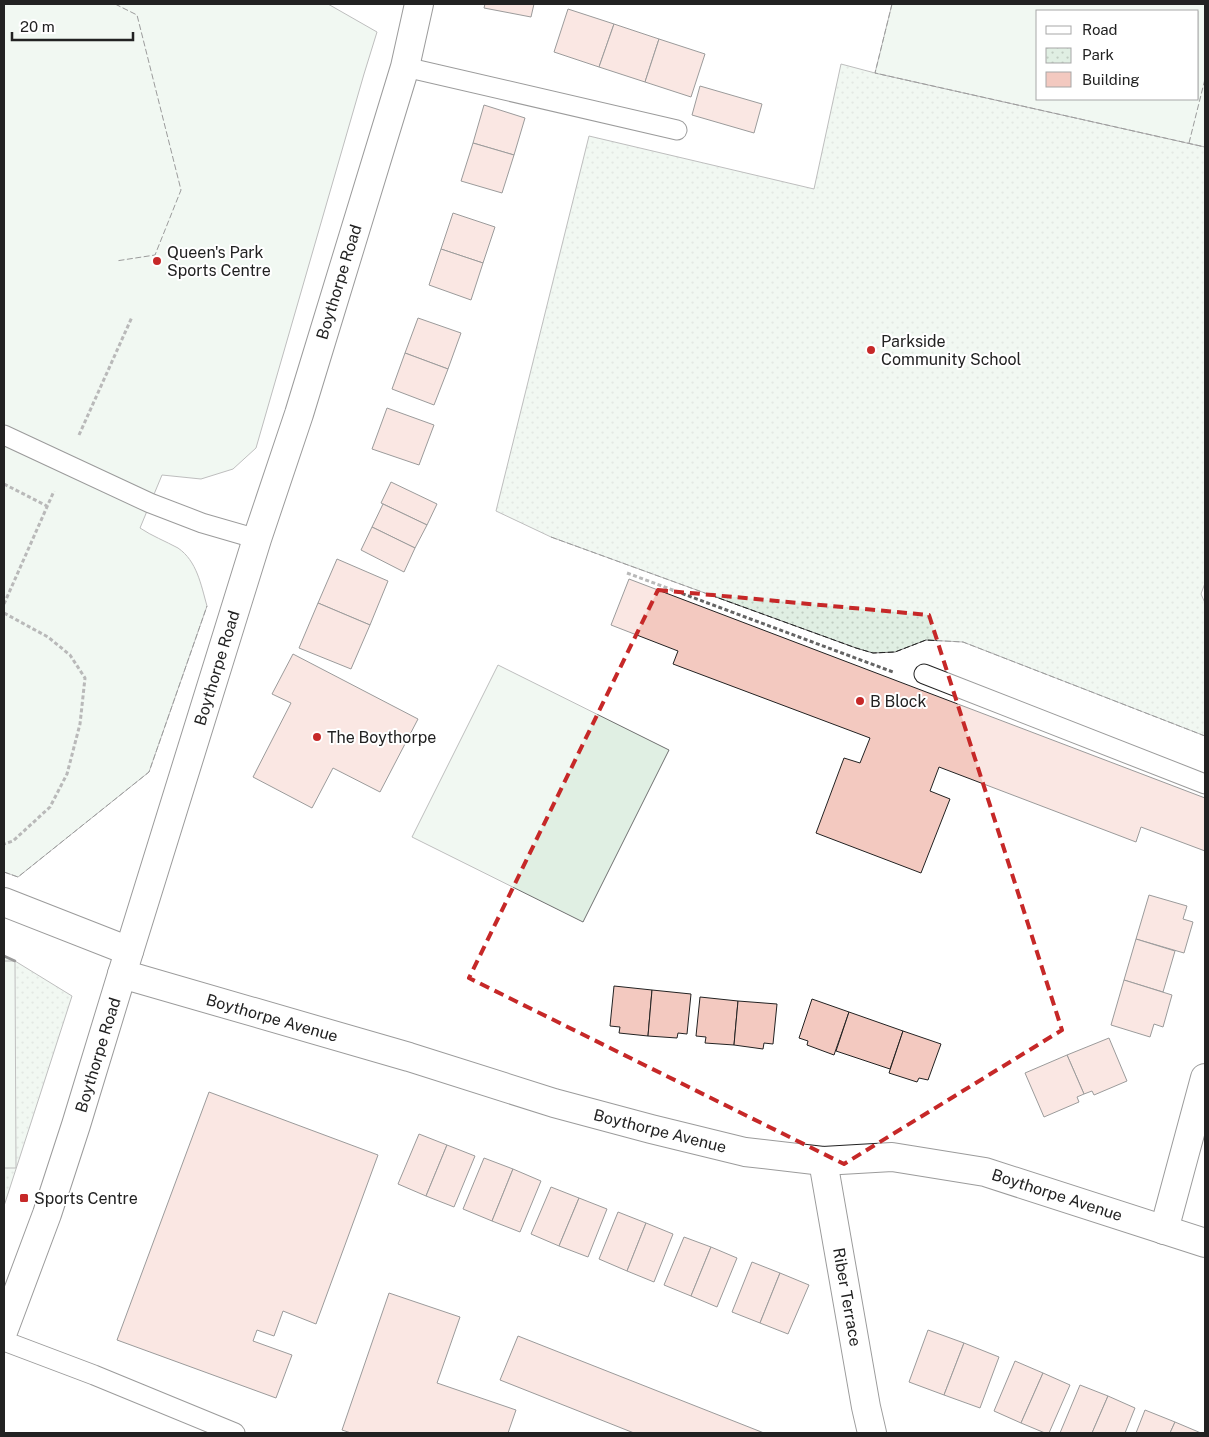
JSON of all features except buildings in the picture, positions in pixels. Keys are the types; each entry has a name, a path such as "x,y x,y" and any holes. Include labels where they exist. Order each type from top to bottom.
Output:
{"street":[{"name":"Boythorpe Road","path":"4,1329 47,1214 72,1139 257,539 299,414 405,67 420,4"},
{"name":"Boythorpe Avenue","path":"4,902 126,963 554,1103 745,1152 823,1161 892,1157 985,1172 1205,1244"},
{"path":"1164,1230 1205,1078"},
{"name":"Riber Terrace","path":"823,1161 872,1433"}],"lane":[{"path":"405,67 677,130"},
{"path":"4,435 150,503 202,523 257,539"},
{"path":"924,674 1205,784"},
{"path":"4,1341 234,1433"}],"path":[{"path":"4,604 56,487 64,490 85,445 76,441 132,317"},
{"path":"4,484 47,506"},
{"path":"627,572 902,676 924,674"},
{"path":"4,613 48,638 63,649 70,655 85,678 80,724 67,774 50,807 13,841 4,844"}],"highlighted area":[{"path":"658,590 929,615 1062,1030 844,1164 469,978"}],"green space":[{"name":"Queen's Park Sports Centre","path":"4,4 328,4 377,32 256,448 233,469 201,479 162,475 140,528 184,553 194,567 207,606 149,772 18,877 4,872"},
{"path":"892,4 1205,4 1205,147 875,73"},
{"name":"Parkside Community School","path":"841,64 1205,147 1205,583 1201,594 1205,603 1205,736 963,642 926,640 895,652 873,653 856,648 551,537 496,511 589,136 814,189"},
{"path":"498,665 669,750 583,922 412,837"},
{"path":"4,956 72,996 4,1206"},
{"path":"4,961 15,961 16,1168 4,1168"}],"fence":[{"path":"115,4 137,15 181,190 155,255 116,261"},
{"path":"892,4 875,73 1205,147"},
{"path":"1189,143 1205,79"},
{"path":"551,537 873,653 895,652 926,640 963,642 1205,736"},
{"path":"4,872 18,877 149,772 207,606"}],"wall":[{"path":"4,956 15,961"}],"place":[{"name":"Queen's Park Sports Centre","path":"157,261"},
{"name":"Parkside Community School","path":"871,350"},
{"name":"B Block","path":"860,701"},
{"name":"The Boythorpe","path":"317,737"},
{"name":"Sports Centre","path":"24,1198"}]}
